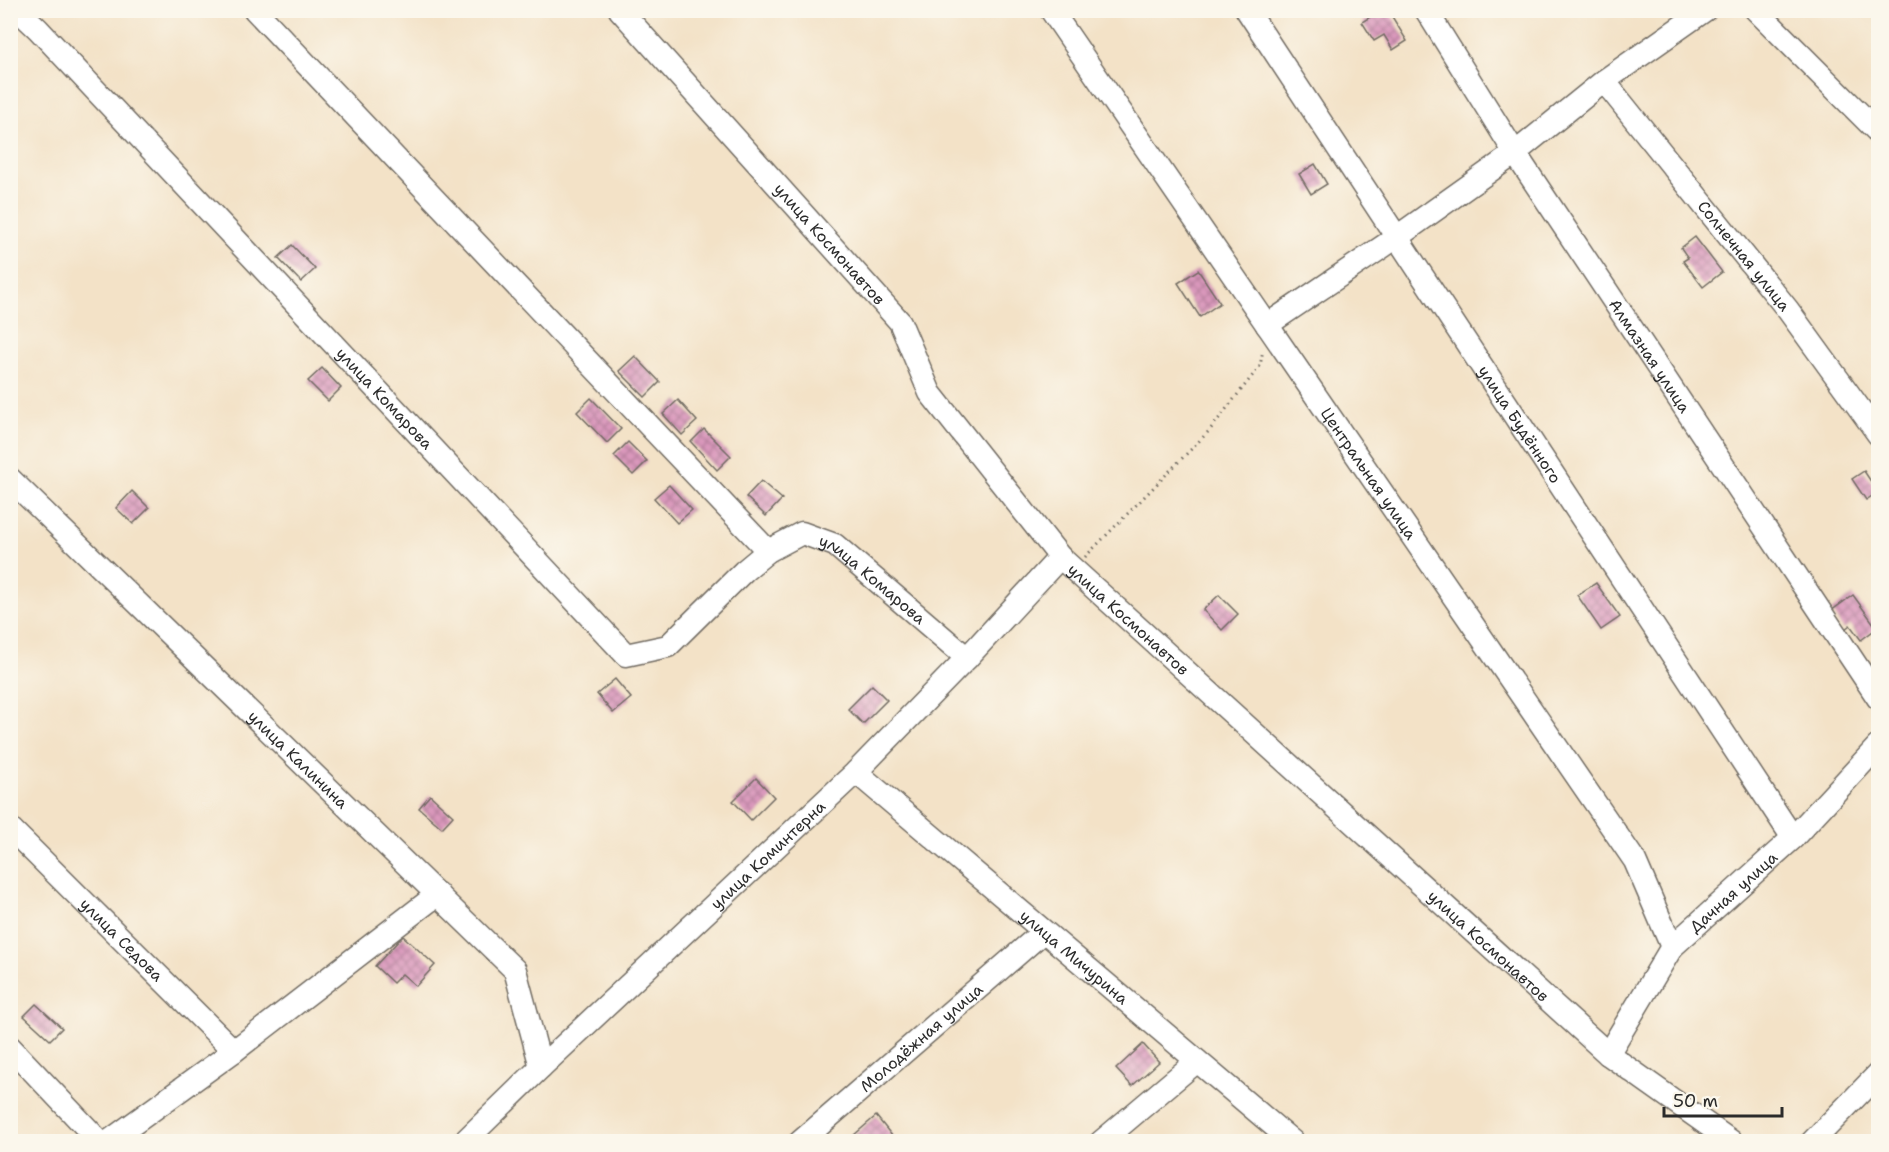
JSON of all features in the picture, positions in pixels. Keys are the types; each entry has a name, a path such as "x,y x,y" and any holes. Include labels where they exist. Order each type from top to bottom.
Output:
{"street":[{"name":"улица Комарова","path":"18,10 626,655 668,646 744,571 768,551 801,533 836,545 967,658"},
{"path":"255,10 768,551"},
{"name":"улица Космонавтов","path":"620,10 900,322 930,393 1066,563 1608,1054 1732,1142"},
{"name":"Центральная улица","path":"1051,10 1635,861 1672,947"},
{"name":"улица Будённого","path":"1247,10 1793,838"},
{"name":"Алмазная улица","path":"1426,10 1515,153 1878,699"},
{"path":"1267,325 1515,153 1604,81 1705,10"},
{"path":"1756,10 1878,132"},
{"name":"Солнечная улица","path":"1604,81 1788,310 1878,435"},
{"name":"улица Калинина","path":"10,479 515,970 541,1067"},
{"name":"улица Коминтерна","path":"464,1142 856,772 967,658 1066,563"},
{"name":"Дачная улица","path":"1608,1054 1672,947 1793,838 1878,746"},
{"name":"улица Мичурина","path":"856,772 1293,1142"},
{"name":"улица Седова","path":"10,828 234,1051"},
{"path":"108,1142 234,1051 438,894"},
{"name":"Молодёжная улица","path":"800,1142 1043,932"},
{"path":"10,1047 100,1142"},
{"path":"1101,1142 1197,1061"},
{"path":"1812,1142 1878,1074"}],"path":[{"path":"1066,563 1209,431 1260,366 1267,325"}],"building":[{"path":"1381,10 1388,10 1407,41 1393,50 1384,35 1374,41 1362,22"},
{"path":"1315,164 1327,184 1311,194 1299,174"},
{"path":"1695,237 1722,272 1703,287 1683,261 1688,258 1681,248"},
{"path":"292,245 315,269 301,282 278,258"},
{"path":"1198,270 1220,303 1200,317 1178,283"},
{"path":"635,356 660,382 645,397 619,371"},
{"path":"322,368 341,388 328,401 308,381"},
{"path":"591,398 621,429 607,443 577,412"},
{"path":"678,400 697,421 682,435 663,414"},
{"path":"704,429 731,456 717,470 691,442"},
{"path":"628,442 647,461 633,475 614,456"},
{"path":"1864,471 1878,492 1866,500 1852,479"},
{"path":"761,481 782,499 766,516 746,497"},
{"path":"669,485 692,510 677,523 654,498"},
{"path":"132,491 149,508 133,524 116,508"},
{"path":"1596,583 1620,617 1601,630 1577,595"},
{"path":"1219,595 1238,614 1222,630 1203,610"},
{"path":"1853,595 1877,628 1861,640 1850,625 1844,630 1831,611"},
{"path":"615,679 631,698 613,713 597,694"},
{"path":"872,685 887,700 863,724 848,709"},
{"path":"756,778 774,797 751,820 733,801"},
{"path":"430,795 453,816 442,828 419,808"},
{"path":"403,936 435,965 416,986 402,974 393,983 375,966"},
{"path":"36,1004 62,1028 50,1040 24,1016"},
{"path":"1143,1044 1159,1062 1132,1086 1116,1069"},
{"path":"876,1116 893,1137 888,1142 846,1142"}]}
